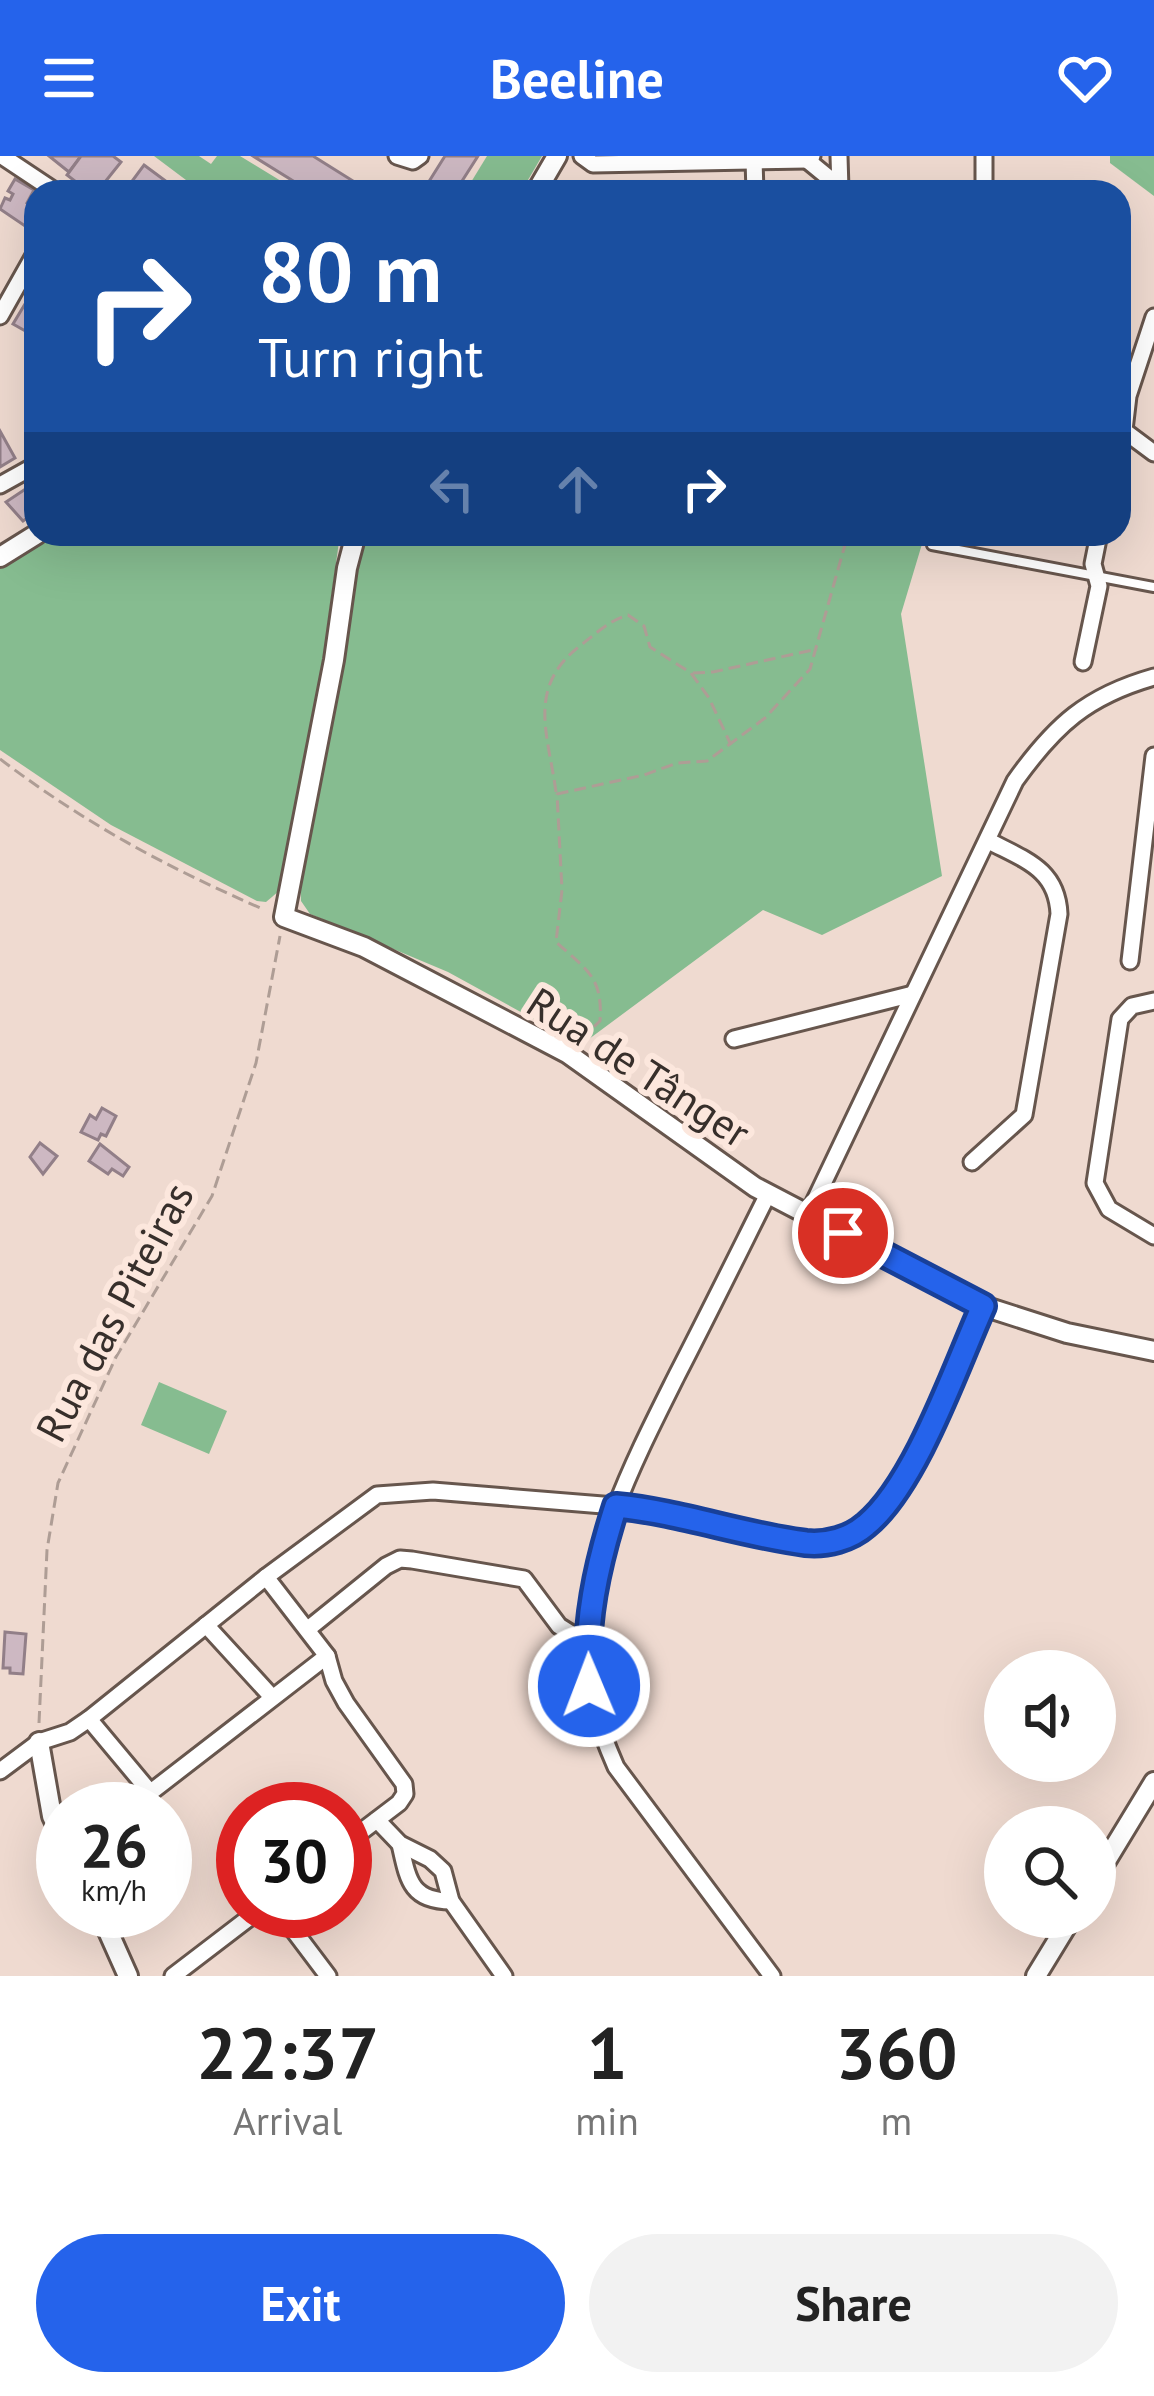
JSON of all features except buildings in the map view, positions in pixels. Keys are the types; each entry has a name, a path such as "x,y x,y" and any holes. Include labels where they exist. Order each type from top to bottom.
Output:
{"street":[{"path":"2,156 38,180"},
{"path":"397,156 412,160 420,156"},
{"path":"582,156 593,164 810,158 831,180"},
{"path":"754,160 755,180"},
{"path":"0,316 24,273"},
{"path":"1131,390 1148,357 1154,317"},
{"path":"284,917 354,546"},
{"path":"1083,662 1099,586 1094,564 1097,546"},
{"path":"808,1215 1015,781 1046,737 1079,709 1122,686 1154,677"},
{"path":"1130,961 1154,756"},
{"path":"972,1162 1024,1115 1059,914 1058,896 1041,868 989,841"},
{"name":"Rua de Tânger","path":"284,917 364,947 567,1053 769,1194 983,1306 1067,1333 1153,1350"},
{"path":"734,1039 913,994"},
{"path":"1154,1001 1132,1006 1120,1019 1095,1184 1109,1209 1154,1236"},
{"path":"769,1194 616,1506 603,1544 586,1643 599,1730 616,1768 772,1976"},
{"path":"0,1772 40,1742 70,1732 89,1719 377,1495 396,1491 662,1510 811,1544 840,1540 866,1526 892,1496 983,1306"},
{"path":"308,1628 400,1559 524,1579 559,1626 586,1643"},
{"path":"266,1577 327,1656 346,1703 404,1784 399,1803 372,1824"},
{"path":"206,1625 272,1697"},
{"path":"163,1782 327,1656"},
{"path":"89,1719 142,1782"},
{"path":"40,1742 46,1782"},
{"path":"1116,1844 1154,1782"},
{"path":"377,1820 400,1844 430,1858 443,1871 452,1901 504,1976"},
{"path":"400,1844 408,1879 419,1893 432,1901 452,1901"},
{"path":"112,1938 128,1976"},
{"path":"173,1976 223,1938"},
{"path":"299,1938 328,1976"},
{"path":"1036,1976 1059,1938"}],"lane":[{"path":"937,546 1154,586"}],"path":[{"path":"556,794 644,776 677,763 707,761 731,746 810,669 845,546"},
{"path":"567,1053 600,1021 602,996 594,976 556,942 562,890 556,794 545,724 548,683 566,654 599,628 628,615 644,626 650,647 700,675 817,649"},
{"path":"691,673 709,698 731,746"},
{"path":"0,759 64,807 154,861 284,917"},
{"name":"Rua das Piteiras","path":"40,1742 38,1680 47,1550 58,1483 116,1357 212,1196 256,1063 284,917"}],"green space":[{"path":"154,156 199,156 211,164 217,156 240,156 279,180 186,180"},
{"path":"487,156 542,156 528,180 472,180"},
{"path":"1110,156 1154,156 1154,196 1110,163"},
{"path":"37,546 338,546 291,842 279,891 266,902 111,825 0,750 0,569"},
{"path":"363,546 921,546 901,614 942,876 822,935 763,910 589,1039 559,1033 448,972 310,914 301,901 300,878"},
{"path":"159,1382 227,1411 209,1454 141,1425"}],"route":[{"path":"589,1686 586,1643 594,1588 616,1506 662,1510 811,1544 840,1540 866,1526 892,1496 983,1306 843,1233"}]}
